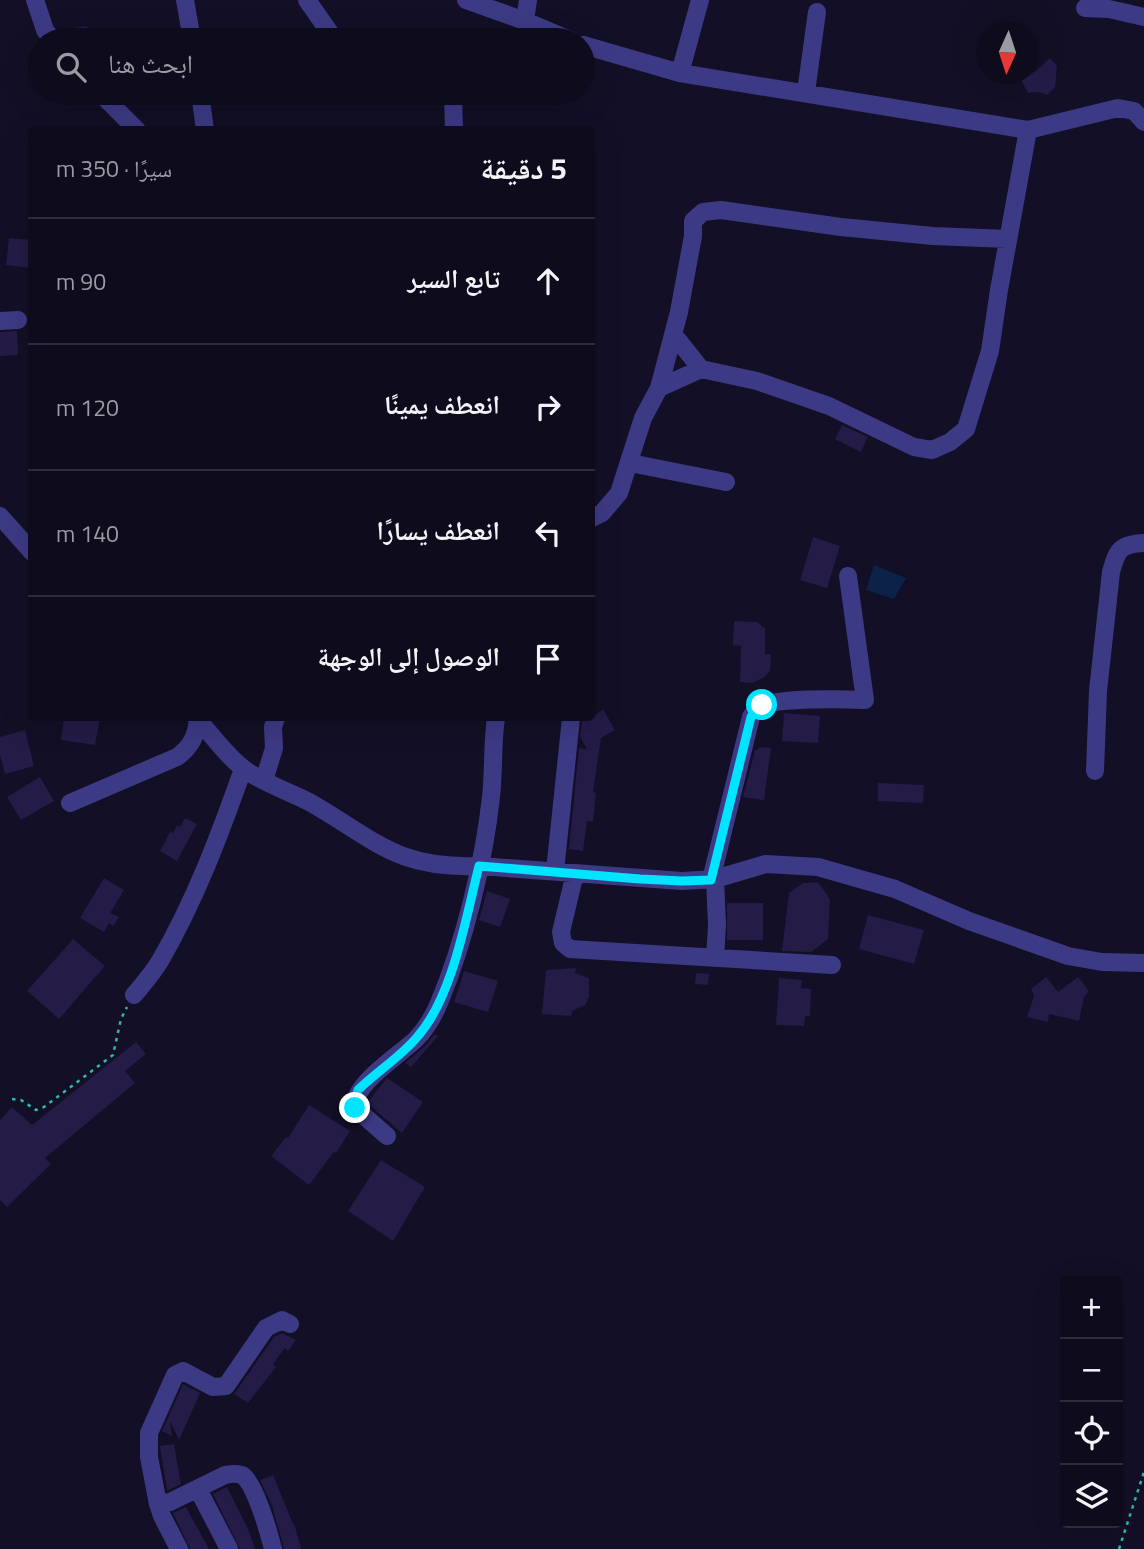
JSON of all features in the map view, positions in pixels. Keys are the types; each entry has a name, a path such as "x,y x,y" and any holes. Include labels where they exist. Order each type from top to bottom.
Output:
{"street":[{"path":"35,0 44,28"},
{"path":"185,0 190,28"},
{"path":"307,0 327,28"},
{"path":"466,0 542,28"},
{"path":"525,21 528,0"},
{"path":"680,73 700,0"},
{"path":"1084,8 1110,9 1144,17"},
{"path":"806,92 817,12"},
{"path":"595,48 680,73 1028,130 1118,108 1134,111 1144,122"},
{"path":"112,105 133,126"},
{"path":"202,105 204,126"},
{"path":"453,105 454,126"},
{"path":"659,388 701,369 757,381 829,406 914,447 932,450 950,442 966,429 990,351 1028,130"},
{"path":"595,516 602,513 619,493 643,418 659,388 674,335 693,221 703,212 721,210 841,227 933,236 1008,239"},
{"path":"0,321 18,320"},
{"path":"674,335 701,369"},
{"path":"630,463 726,482"},
{"path":"0,516 28,548"},
{"path":"1095,771 1098,691 1108,584 1117,554 1125,546 1144,543"},
{"path":"715,958 717,925 713,879 751,717 757,708 770,703 865,700 848,576"},
{"path":"70,803 177,757 187,750 192,742 197,721"},
{"path":"199,721 243,769 309,802 368,840 414,861 451,867 479,866 668,881 713,879 766,864 818,867 895,888 969,921 1068,956 1102,962 1144,964"},
{"path":"264,781 274,748 275,721"},
{"path":"387,1136 355,1108 356,1095 419,1036 438,1006 460,939 479,866 491,798 496,721"},
{"path":"555,871 571,721"},
{"path":"134,995 159,963 201,879 243,769"},
{"path":"575,873 561,932 564,946 570,949 832,965"},
{"path":"178,1549 158,1504 149,1457 149,1433 175,1375 183,1371 213,1387 226,1386 266,1328 282,1320 290,1324"},
{"path":"158,1504 170,1502 225,1475 242,1475 250,1485 273,1549"},
{"path":"198,1489 229,1549"}],"path":[{"path":"12,1099 21,1100 36,1110 44,1107 113,1055 121,1019 134,995"},
{"path":"1119,1549 1144,1472"}],"water":[{"path":"874,565 906,578 894,599 866,590"}],"building":[{"path":"1050,58 1057,66 1055,87 1047,95 1040,92 1028,93 1023,84 1039,84 1039,68"},
{"path":"9,238 28,240 28,268 6,265"},
{"path":"17,331 18,355 0,356 0,332"},
{"path":"842,425 868,437 861,452 835,439"},
{"path":"813,537 840,546 827,588 800,580"},
{"path":"734,621 757,622 765,628 765,654 771,654 770,671 752,683 740,682 741,646 733,645"},
{"path":"603,709 615,730 601,738 593,792 596,793 593,822 587,821 583,851 569,849 579,748 587,749 580,737 582,721 595,721 595,716"},
{"path":"784,713 820,716 818,743 782,741"},
{"path":"64,721 99,721 95,745 61,740"},
{"path":"25,730 34,766 5,774 0,755 0,737"},
{"path":"759,747 771,748 764,800 743,797 755,750"},
{"path":"40,777 54,801 21,820 7,797"},
{"path":"878,783 924,785 923,803 878,801"},
{"path":"185,818 197,824 177,861 160,851 170,832 173,833 177,825 180,827"},
{"path":"104,878 124,890 110,913 119,917 113,926 109,923 104,932 80,918"},
{"path":"818,882 830,899 828,939 811,952 782,951 789,893 803,883"},
{"path":"487,891 510,899 500,927 479,920"},
{"path":"727,903 763,903 763,940 727,940"},
{"path":"868,915 924,930 914,964 859,949"},
{"path":"73,939 105,966 59,1019 27,991"},
{"path":"576,968 575,973 589,978 589,997 585,1005 572,1011 571,1016 542,1014 546,970"},
{"path":"464,971 498,981 488,1012 454,1002"},
{"path":"696,973 709,974 708,985 695,984"},
{"path":"1046,977 1058,992 1078,977 1089,991 1084,997 1079,1021 1049,1014 1048,1022 1027,1017 1034,995 1031,989"},
{"path":"779,978 802,980 801,988 811,989 810,1016 805,1016 804,1026 776,1025"},
{"path":"435,1034 438,1036 411,1067 405,1063 424,1047"},
{"path":"136,1042 146,1054 125,1071 135,1083 45,1158 51,1164 7,1207 0,1200 0,1120 12,1107 32,1125"},
{"path":"387,1078 423,1102 402,1133 367,1103"},
{"path":"309,1105 350,1131 336,1153 334,1152 309,1185 271,1156 286,1137 288,1138"},
{"path":"381,1160 425,1187 393,1241 348,1211"},
{"path":"282,1333 296,1340 288,1351 285,1348 273,1364 276,1367 248,1403 234,1394 274,1337"},
{"path":"183,1384 200,1393 179,1440 170,1421 172,1436 162,1431"},
{"path":"174,1444 181,1484 167,1491 160,1446"},
{"path":"273,1475 294,1523 301,1549 284,1549 272,1505 260,1480"},
{"path":"227,1487 255,1549 240,1549 213,1494"},
{"path":"186,1507 209,1549 190,1549 173,1513"}],"route":[{"path":"355,1108 358,1090 419,1036 438,1006 464,926 479,866 640,879 711,880 751,717 762,705"}]}
